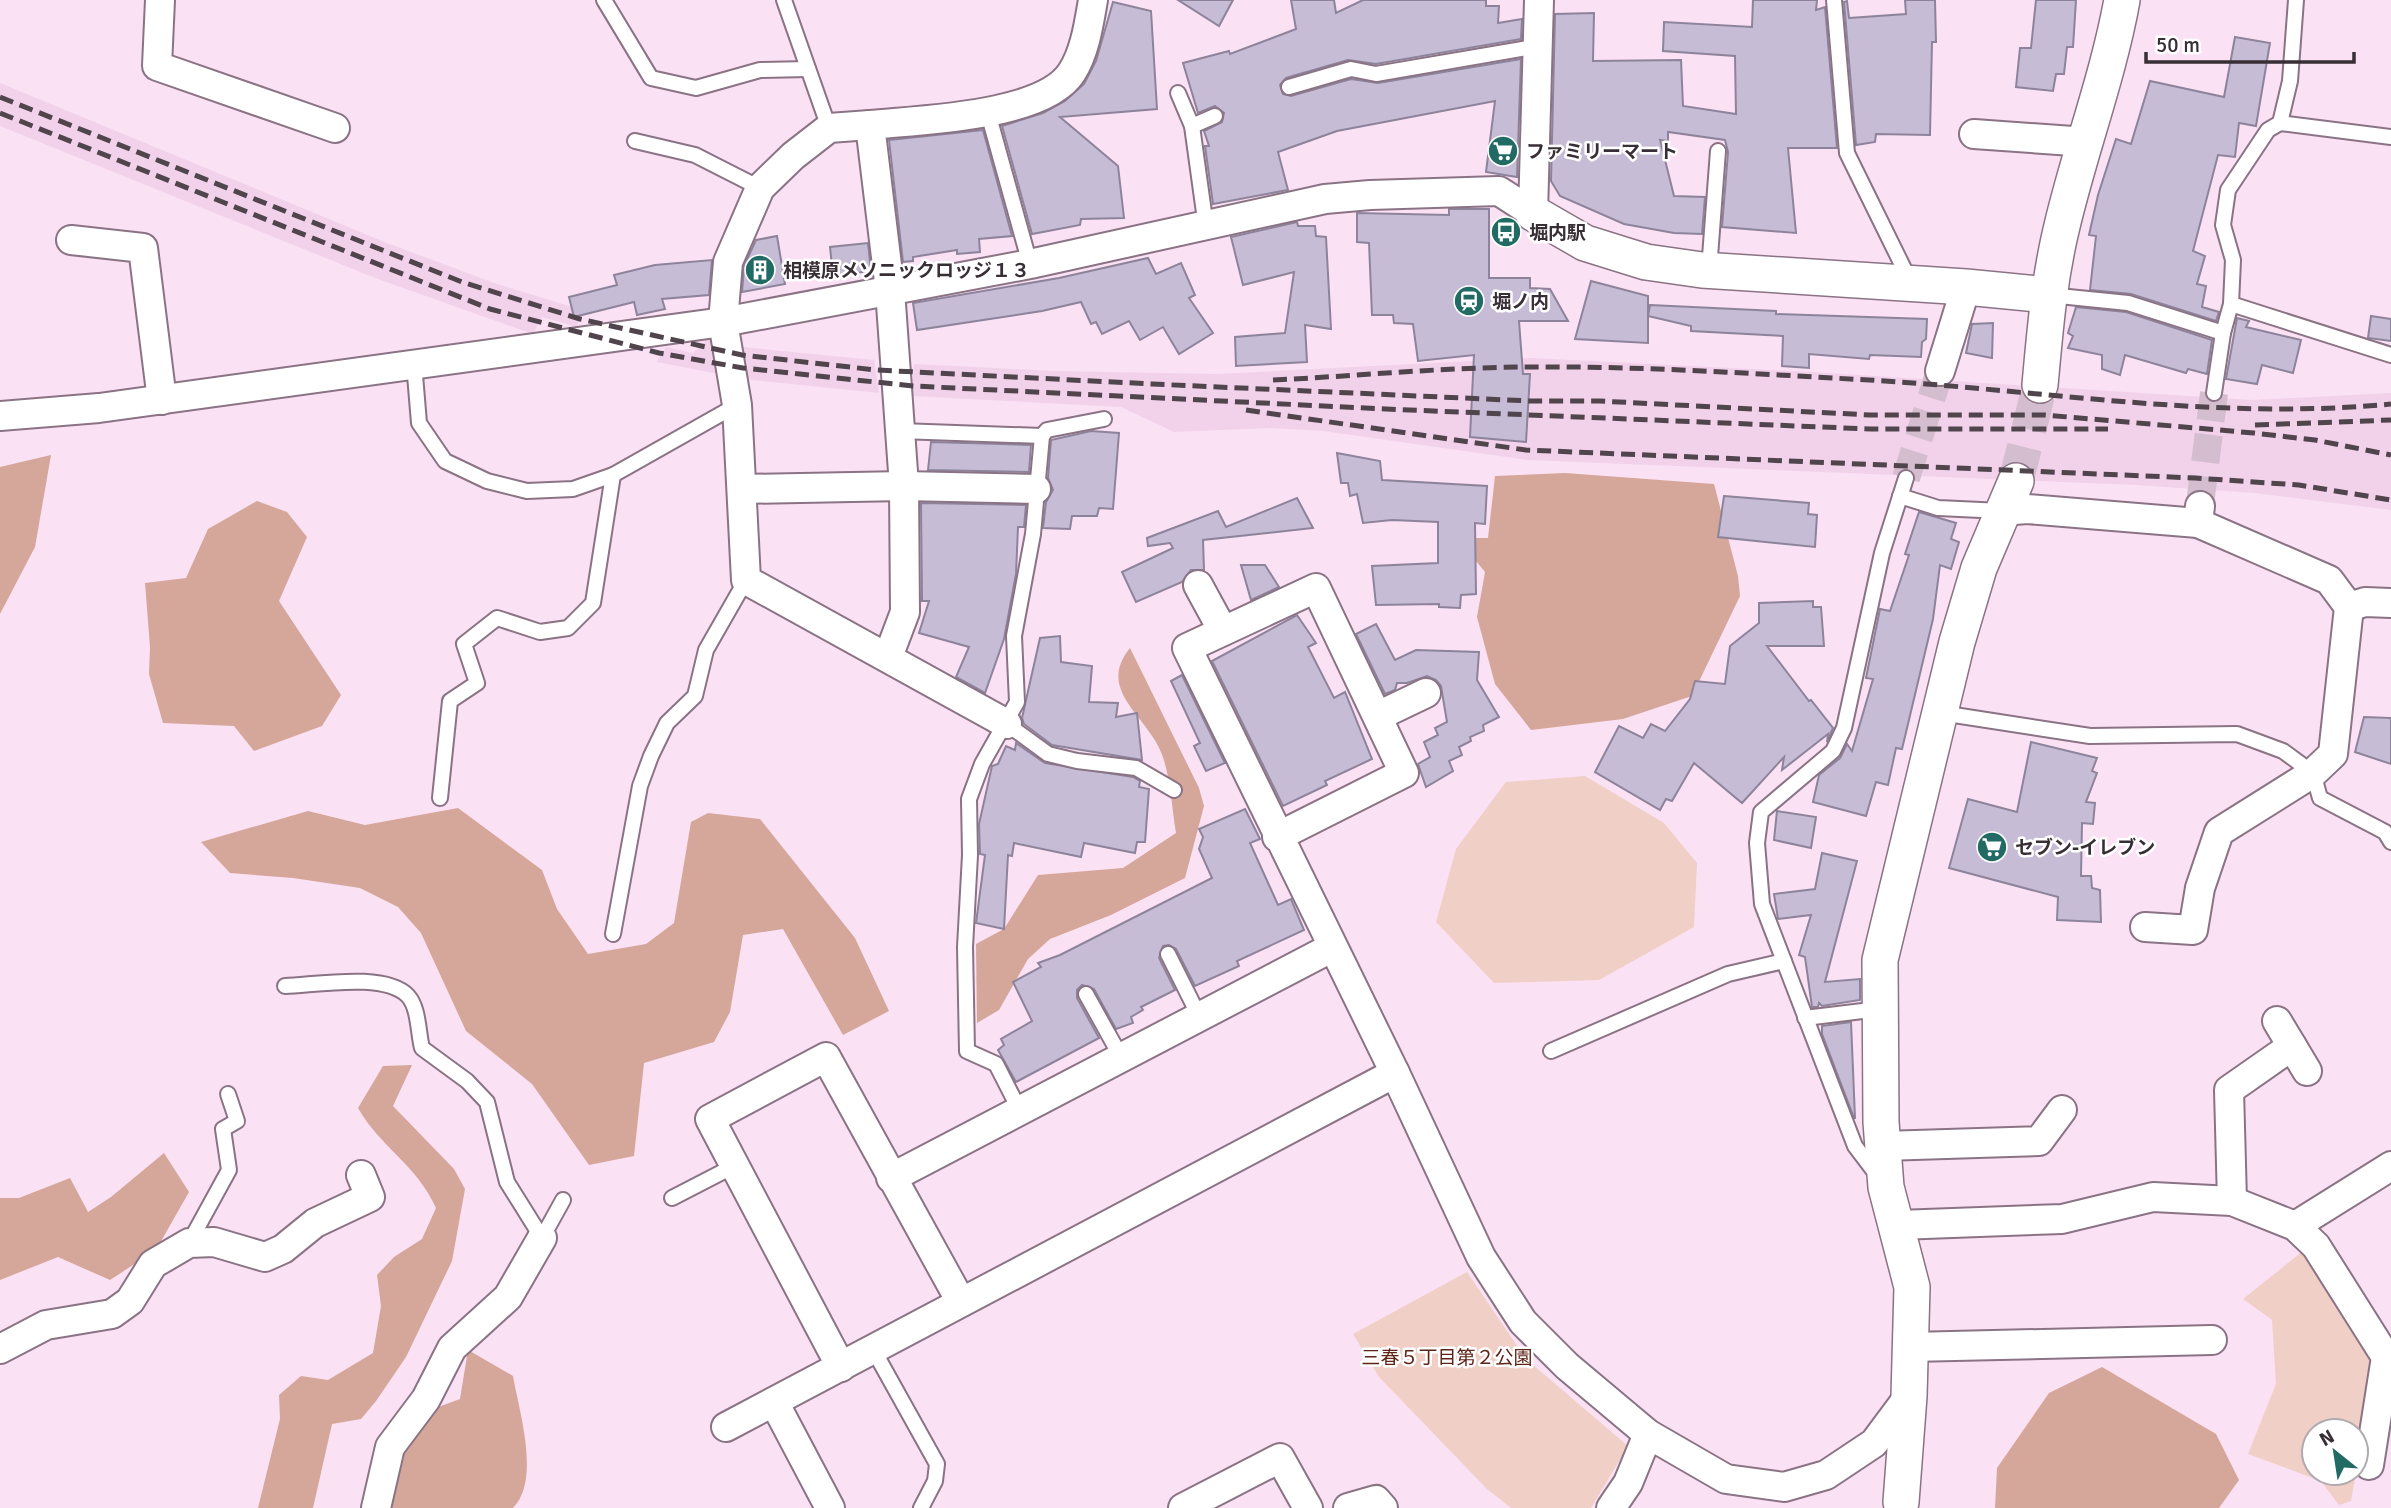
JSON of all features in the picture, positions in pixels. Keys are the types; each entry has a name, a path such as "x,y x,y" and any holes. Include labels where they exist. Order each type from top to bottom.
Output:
{"street":[{"path":"160,0 157,65 335,128"},
{"path":"1007,724 747,580 737,405 723,322 728,262 760,188 793,156 829,128 988,113 1044,95 1072,73 1087,33 1093,0"},
{"path":"1533,213 1539,0"},
{"path":"2040,385 2048,295 2064,217 2113,49 2122,0"},
{"path":"870,125 890,290 904,485 905,612 888,657"},
{"path":"1974,134 2087,142"},
{"path":"0,416 162,400 723,322 1030,264 1325,200 1370,195 1499,191 1585,243 1646,262 1709,271 1966,286 2048,295"},
{"path":"71,240 143,247 162,400"},
{"path":"1940,371 1966,286"},
{"path":"743,489 904,485 1036,489"},
{"path":"1901,1502 1909,1396 1912,1287 1886,1187 1879,1009 1880,960 1940,712 1979,568 2009,496 2027,509 2199,513 2329,580 2349,607 2333,754 2313,773 2219,832 2200,888 2193,930 2145,927"},
{"path":"1198,585 1223,632"},
{"path":"1277,837 1404,773 1316,588 1187,648 1277,837 1331,948 1395,1073 1481,1257 1523,1322 1567,1366 1648,1434 1726,1479 1784,1487 1826,1475 1874,1443 1909,1396"},
{"path":"2349,607 2365,602 2391,603"},
{"path":"1378,716 1426,693"},
{"path":"891,1178 1331,948"},
{"path":"2277,1021 2308,1071"},
{"path":"2232,1201 2229,1090 2292,1046"},
{"path":"841,1367 710,1119 826,1057 961,1302"},
{"path":"726,1427 1395,1073"},
{"path":"1883,1146 2039,1142 2062,1110"},
{"path":"2295,1226 2391,1166"},
{"path":"0,1349 46,1325 112,1314 130,1301 153,1264 189,1243 214,1242 265,1257 283,1249 315,1223 370,1197 361,1175"},
{"path":"1898,1225 2062,1219 2153,1197 2232,1201 2295,1226 2316,1246 2389,1356 2370,1460"},
{"path":"376,1508 390,1447 426,1399 452,1348 509,1297 542,1238"},
{"path":"1910,1347 2212,1340"},
{"path":"774,1402 830,1508"},
{"path":"1611,1508 1628,1483 1648,1434"},
{"path":"1182,1508 1280,1458 1308,1508"},
{"path":"1348,1508 1377,1500 1383,1508"}],"lane":[{"path":"604,0 651,78 696,88 760,70 808,69"},
{"path":"785,0 829,128"},
{"path":"1834,0 1847,153 1910,283"},
{"path":"2280,123 2290,81 2296,0"},
{"path":"1289,87 1352,69 1376,75 1539,46"},
{"path":"1178,93 1192,126 1206,227"},
{"path":"988,113 1030,264"},
{"path":"1192,126 1215,116"},
{"path":"2214,393 2223,333 2231,304 2234,260 2223,225 2228,190 2268,130 2280,123 2391,137"},
{"path":"635,141 695,155 760,188"},
{"path":"1709,271 1718,151"},
{"path":"2048,295 2128,303 2223,333"},
{"path":"2231,304 2391,355"},
{"path":"414,363 419,423 445,461 487,481 527,491 573,489 613,475 737,405"},
{"path":"1019,1109 996,1064 967,1051 965,947 970,855 969,799 982,764 1007,724 1017,702 1014,636 1033,534 1042,436 1047,430 1104,419"},
{"path":"900,431 1042,436"},
{"path":"440,798 450,701 477,684 464,644 497,618 540,632 568,628 593,603 613,475"},
{"path":"1886,1187 1855,1146 1762,904 1757,843 1761,812 1833,751 1844,728 1882,553 1906,478"},
{"path":"1900,496 1938,508 2009,496"},
{"path":"612,934 640,786 650,756 667,723 695,696 706,650 747,580"},
{"path":"1940,712 2090,736 2237,734 2283,751 2313,773 2320,798 2385,832 2391,842"},
{"path":"1007,724 1048,754 1077,761 1136,768 1174,790"},
{"path":"1168,954 1199,1016"},
{"path":"1551,1051 1728,974 1784,961"},
{"path":"285,986 383,982 407,996 416,1011 422,1048 467,1081 486,1102 507,1182 542,1238 563,1200"},
{"path":"1086,994 1121,1057"},
{"path":"1805,1018 1879,1009"},
{"path":"189,1243 229,1170 223,1129 237,1121 228,1094"},
{"path":"672,1198 734,1166"},
{"path":"873,1349 937,1464 935,1481 922,1508"}],"shaded area":[{"path":"0,83 387,243 497,284 582,310 577,327 542,317 533,334 375,278 0,126"},
{"path":"706,340 714,341 719,374 657,362 666,347 693,353"},
{"path":"743,347 874,360 879,393 751,380 743,368"},
{"path":"1531,358 1812,372 2252,400 2391,393 2391,510 2255,493 2136,485 1528,460 1323,431 1269,428 1174,432 1121,407 912,396 914,364 1054,371 1217,374"},
{"path":"51,455 35,547 0,614 0,467"},
{"path":"1565,473 1714,484 1738,576 1740,596 1692,696 1623,719 1531,730 1495,684 1477,617 1485,572 1467,550 1470,538 1488,538 1495,476"},
{"path":"257,501 287,512 307,537 279,601 341,695 322,726 254,751 234,726 163,723 149,674 150,647 145,583 186,578 208,529"},
{"path":"1130,648 1199,788 1204,806 1185,878 1111,915 1050,939 1028,959 999,1010 977,1023 976,944 1004,929 1038,875 1123,868 1176,833 1169,781 1161,752 1121,690 1118,677 1121,663"},
{"path":"458,808 542,870 557,909 588,954 646,944 674,923 691,822 708,813 760,819 855,938 889,1011 843,1035 783,929 743,935 730,1012 714,1042 644,1063 634,1156 589,1165 532,1084 466,1031 421,933 398,907 360,888 293,878 230,873 201,842 308,811 365,825"},
{"path":"412,1065 393,1106 454,1169 465,1189 452,1261 406,1357 376,1401 361,1419 332,1424 313,1508 258,1508 280,1419 279,1395 301,1376 328,1380 373,1353 381,1306 377,1275 394,1257 422,1239 436,1208 419,1180 377,1134 358,1108 383,1066"},
{"path":"164,1153 189,1192 156,1250 110,1280 58,1257 0,1280 0,1198 19,1198 70,1178 88,1212 111,1197"},
{"path":"468,1350 513,1376 526,1445 526,1480 521,1496 513,1508 381,1508 400,1446 433,1409 460,1399"},
{"path":"2102,1367 2216,1434 2239,1480 2219,1508 1995,1508 1997,1468 2049,1393"}],"green space":[{"path":"1585,776 1664,823 1697,863 1694,927 1599,980 1494,983 1436,922 1456,849 1506,782"},
{"path":"2303,1251 2375,1364 2366,1417 2300,1417 2300,1473 2248,1454 2276,1384 2272,1320 2243,1299"},
{"name":"三春５丁目第２公園","path":"1467,1272 1526,1359 1628,1446 1591,1508 1511,1508 1487,1489 1379,1377 1353,1334"},
{"path":"2326,1487 2354,1487 2351,1501 2339,1505"}],"building":[{"path":"1178,0 1233,0 1219,26"},
{"path":"1291,0 1334,0 1336,13 1363,0 1486,0 1486,6 1499,6 1498,23 1522,19 1521,39 1376,64 1348,60 1286,78 1280,85 1283,94 1291,96 1351,79 1378,83 1521,59 1517,177 1486,172 1495,101 1337,131 1278,152 1288,190 1213,204 1205,146 1209,146 1204,131 1222,122 1224,113 1215,106 1198,113 1183,63 1229,51 1230,54 1296,29"},
{"path":"1753,0 1817,0 1816,10 1825,7 1837,148 1788,148 1796,233 1722,227 1728,152 1725,140 1668,132 1668,141 1660,140 1674,196 1705,197 1702,234 1674,233 1624,224 1560,196 1551,181 1555,14 1594,13 1593,61 1681,60 1683,106 1736,114 1735,56 1663,51 1664,22 1752,27"},
{"path":"1905,0 1935,0 1936,42 1932,42 1930,135 1876,134 1875,142 1856,145 1844,2 1847,1 1849,18 1906,14"},
{"path":"2036,0 2076,0 2073,47 2067,47 2064,74 2056,74 2053,91 2016,87 2020,48 2031,48"},
{"path":"1113,2 1151,11 1157,109 1060,117 1118,166 1124,218 1081,219 1080,225 1032,234 1002,126 1043,113 1065,101 1084,84 1096,61"},
{"path":"2235,37 2270,43 2256,126 2239,123 2235,157 2218,155 2193,251 2205,256 2197,284 2206,286 2202,307 2219,312 2216,321 2131,294 2090,290 2096,236 2089,235 2098,195 2116,139 2131,144 2150,81 2224,97"},
{"path":"983,130 1012,236 979,239 980,252 957,254 957,250 913,257 913,261 903,262 889,140"},
{"path":"1449,209 1489,209 1489,278 1530,278 1530,288 1550,289 1568,321 1519,321 1523,374 1530,374 1526,442 1470,437 1474,355 1418,361 1413,324 1394,323 1393,315 1372,315 1369,243 1357,242 1357,213 1449,215"},
{"path":"1297,222 1298,226 1315,226 1316,236 1326,237 1331,329 1305,325 1307,362 1236,366 1235,337 1285,333 1294,272 1243,285 1231,237"},
{"name":"相模原メソニックロッジ１３","path":"777,236 785,284 742,292 744,266 756,240"},
{"path":"868,243 871,271 833,276 830,247"},
{"path":"1148,258 1156,274 1181,263 1195,295 1189,298 1213,333 1179,354 1163,327 1140,340 1129,321 1102,334 1096,322 1091,324 1081,302 1042,311 917,330 913,303 1059,278"},
{"path":"712,260 709,295 662,299 665,309 637,315 634,302 574,317 569,297 617,285 614,275 655,265"},
{"path":"1591,281 1648,296 1648,343 1575,339"},
{"path":"1650,305 1776,311 1776,314 1927,319 1926,339 1922,342 1921,357 1870,355 1869,359 1809,354 1809,368 1782,366 1783,336 1691,331 1691,326 1648,316"},
{"path":"2076,307 2126,312 2212,340 2207,374 2188,369 2186,373 2125,355 2120,375 2102,369 2102,355 2068,348 2073,336 2068,333"},
{"path":"2371,316 2391,319 2391,341 2368,338"},
{"path":"2237,318 2249,321 2246,327 2301,340 2293,373 2262,365 2257,384 2226,379"},
{"path":"1993,323 1992,358 1966,353 1972,324"},
{"path":"1091,431 1119,433 1113,509 1099,508 1097,516 1072,516 1070,529 1043,528 1046,502 1053,490 1048,478 1051,440"},
{"path":"931,442 1031,445 1029,472 928,470"},
{"path":"1337,453 1380,461 1382,480 1487,486 1485,524 1475,523 1476,594 1461,595 1460,608 1439,607 1439,604 1376,605 1372,566 1438,563 1438,522 1392,520 1363,523 1357,494 1350,496 1348,483 1341,483"},
{"path":"1724,496 1809,503 1808,514 1817,515 1815,547 1718,537"},
{"path":"1297,498 1313,528 1203,540 1204,570 1191,570 1182,582 1136,602 1122,572 1173,548 1170,543 1148,546 1147,538 1218,511 1226,527"},
{"path":"921,503 1026,505 1024,527 1018,527 1016,574 1004,639 985,693 956,677 969,647 919,633 929,601 922,601"},
{"path":"1919,512 1956,523 1951,539 1959,542 1951,569 1940,565 1933,619 1902,749 1896,748 1888,785 1876,782 1866,816 1813,802 1819,775 1840,758 1847,744 1852,751 1873,679 1866,678 1880,609 1890,611 1909,555 1905,554"},
{"path":"1241,565 1265,565 1279,587 1251,600"},
{"path":"1813,601 1813,607 1821,607 1824,646 1767,646 1833,728 1827,742 1828,734 1782,770 1784,757 1742,803 1694,763 1672,801 1666,799 1660,810 1595,772 1619,726 1643,738 1651,724 1665,731 1690,699 1695,681 1725,684 1730,646 1759,623 1759,603"},
{"path":"1297,615 1316,643 1308,647 1334,698 1345,692 1372,759 1325,781 1327,785 1283,806 1212,661"},
{"path":"1376,624 1395,660 1416,650 1479,652 1477,680 1499,717 1483,725 1484,731 1470,737 1471,741 1459,747 1462,755 1449,761 1453,771 1426,787 1418,764 1430,757 1424,742 1438,735 1435,728 1447,722 1441,686 1427,676 1407,683 1397,683 1395,690 1385,694 1356,634"},
{"path":"1060,636 1061,662 1092,666 1089,702 1118,703 1116,717 1137,713 1142,760 1052,745 1024,724 1022,718 1040,638"},
{"path":"1182,675 1225,763 1206,771 1194,746 1200,743 1171,681"},
{"path":"2364,717 2391,718 2391,764 2355,752"},
{"path":"2031,742 2097,758 2092,771 2097,773 2086,802 2095,803 2093,824 2082,823 2081,876 2091,876 2092,888 2100,890 2101,922 2057,920 2058,897 1949,868 1968,799 2017,812"},
{"path":"1016,743 1045,763 1133,777 1140,781 1139,787 1149,789 1145,842 1137,842 1135,853 1084,843 1081,857 1014,843 1012,856 1008,855 1004,929 976,923 985,855 980,854 979,824 992,766 998,764 1006,746 1015,750"},
{"path":"1245,809 1260,839 1250,843 1278,905 1291,899 1304,930 1237,961 1239,966 1195,986 1176,949 1169,945 1163,946 1159,958 1175,990 1141,1007 1143,1010 1131,1017 1133,1023 1116,1029 1094,989 1082,985 1077,990 1077,998 1099,1038 1016,1082 998,1050 1004,1045 1001,1039 1032,1021 1013,982 1041,967 1038,963 1060,955 1212,878 1199,849 1203,837 1199,829"},
{"path":"1777,811 1816,817 1811,848 1774,840"},
{"path":"1822,853 1857,861 1825,982 1860,979 1860,1000 1822,1006 1819,1003 1818,1007 1812,1007 1805,957 1799,955 1811,915 1778,919 1774,894 1815,889"},
{"path":"1851,1022 1855,1118 1822,1034 1822,1026"}],"tunnel":[{"path":"1906,478 1940,371"},
{"path":"2016,481 2040,385"},
{"path":"2200,504 2214,393"}],"railway":[{"path":"0,97 462,282 580,319 742,355 876,370 1152,384 1530,401 1600,401 1870,415 2045,415 2315,440 2391,455"},
{"path":"0,113 490,309 659,353 743,368 913,386 1386,409 1870,429 2108,429"},
{"path":"1273,380 1467,368 1616,368 1869,380 2195,407 2260,409 2391,404"},
{"path":"1246,410 1526,450 2195,478 2299,485 2391,500"},
{"path":"2255,425 2391,420"}],"place":[{"name":"ファミリーマート","path":"1503,151"},
{"name":"堀内駅","path":"1506,232"},
{"name":"相模原メソニックロッジ１３","path":"760,270"},
{"name":"堀ノ内","path":"1469,301"},
{"name":"セブン-イレブン","path":"1992,847"}]}
